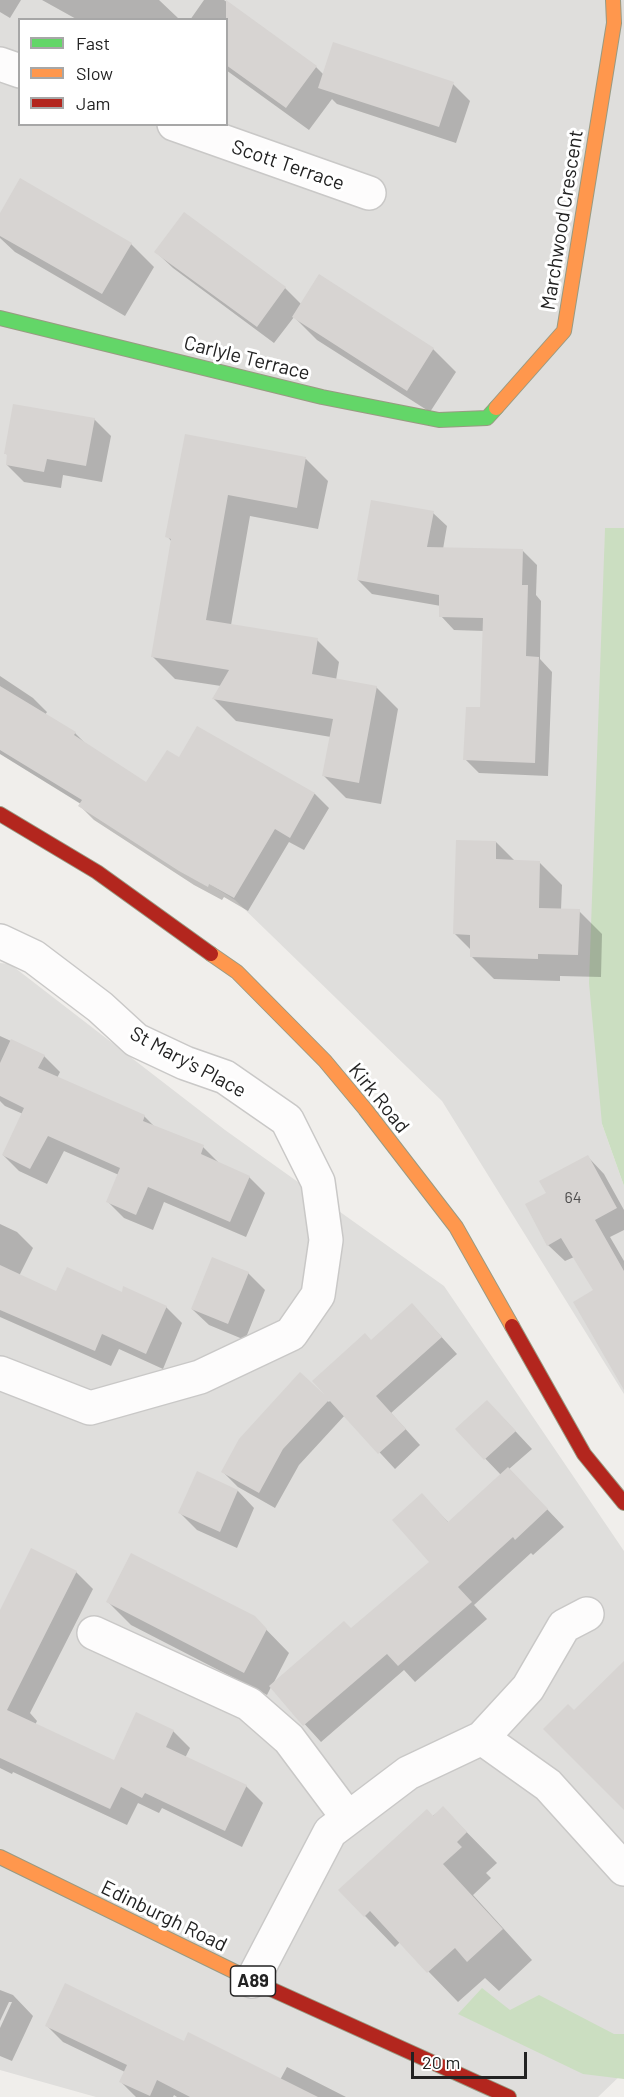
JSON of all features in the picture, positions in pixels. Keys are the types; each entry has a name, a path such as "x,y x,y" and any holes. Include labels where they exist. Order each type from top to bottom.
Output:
{"main road":[{"name":"Marchwood Crescent","path":"487,418 564,331 614,23 613,0"},
{"name":"Carlyle Terrace","path":"0,318 322,397 439,420 487,418"},
{"name":"Kirk Road","path":"0,814 97,873 237,972 325,1061 456,1227 584,1454 624,1503"},
{"name":"Edinburgh Road","path":"0,1857 252,1981 509,2097"}],"street":[{"path":"0,64 18,69"},
{"name":"Scott Terrace","path":"180,126 369,193"},
{"name":"St Mary's Place","path":"0,941 34,957 100,1007 136,1040 185,1063 225,1077 287,1120 318,1182 326,1240 318,1295 291,1334 200,1377 90,1408 0,1373"},
{"path":"252,1981 330,1832 408,1773 482,1738 528,1688 564,1626 587,1614"},
{"path":"93,1633 249,1704 289,1739 348,1818"},
{"path":"482,1738 548,1785 624,1869"}],"shaded area":[{"path":"0,0 624,0 624,528 605,528 602,1124 624,1186 624,1394 442,1101 235,900 0,754"},
{"path":"0,963 10,964 225,1130 444,1286 624,1551 624,2072 598,2097 96,2097 0,2070"}],"green space":[{"path":"605,528 624,528 624,1186 602,1124 589,983"},
{"path":"482,1988 510,2010 539,1995 614,2034 624,2034 624,2079 583,2074 458,2014"}],"building":[{"path":"226,0 317,66 286,108 228,66 228,18 226,18"},
{"path":"333,42 454,82 439,127 318,88"},
{"path":"20,178 132,243 102,294 0,236 0,213"},
{"path":"184,212 286,287 257,327 154,252"},
{"path":"319,274 434,348 407,391 292,317"},
{"path":"13,404 95,418 86,466 47,459 44,472 6,465 7,454 4,454"},
{"path":"185,434 306,457 297,508 228,495 206,620 318,638 312,674 377,686 359,783 322,776 333,719 212,699 229,670 151,657 171,539 165,537"},
{"path":"371,500 434,511 427,547 523,549 522,585 528,585 526,656 539,657 535,763 463,760 466,707 480,707 483,618 439,617 439,595 357,580"},
{"path":"0,686 76,732 74,735 146,782 167,750 179,757 197,726 315,793 290,838 275,829 234,898 179,871 78,806 82,800 0,750"},
{"path":"456,840 496,841 496,859 540,861 539,908 580,909 578,955 538,954 538,959 470,957 470,935 453,934"},
{"path":"11,1039 45,1055 38,1068 145,1115 143,1121 204,1145 201,1154 250,1176 230,1222 148,1187 136,1215 106,1202 120,1168 48,1136 30,1169 2,1155 24,1108 0,1096 0,1063"},
{"path":"588,1155 617,1208 595,1220 624,1271 624,1390 573,1302 593,1290 561,1238 547,1246 525,1204 546,1193 539,1181"},
{"path":"212,1257 249,1272 228,1324 191,1309"},
{"path":"0,1265 56,1291 67,1267 122,1292 123,1286 167,1306 146,1354 102,1334 95,1351 0,1310"},
{"path":"412,1303 442,1337 376,1396 406,1429 378,1454 329,1400 283,1449 259,1493 221,1472 239,1439 300,1372 325,1395 312,1381 365,1333 371,1340"},
{"path":"487,1400 516,1431 484,1460 455,1429"},
{"path":"508,1467 548,1509 515,1540 513,1537 458,1587 472,1602 398,1666 387,1654 303,1726 269,1686 344,1621 351,1628 429,1562 392,1520 422,1493 448,1522"},
{"path":"197,1471 238,1490 220,1532 178,1513"},
{"path":"31,1548 77,1571 7,1710 114,1760 136,1712 174,1730 166,1747 247,1785 225,1831 145,1793 142,1798 121,1787 110,1809 0,1758 0,1610"},
{"path":"131,1553 255,1616 267,1629 244,1673 106,1602"},
{"path":"624,1661 624,1810 543,1729 568,1704 574,1710"},
{"path":"443,1806 467,1832 457,1842 462,1847 443,1864 503,1929 467,1962 455,1948 427,1973 370,1911 364,1917 338,1890 427,1809 433,1816"},
{"path":"65,1983 184,2041 188,2032 318,2097 190,2097 157,2080 150,2096 119,2082 127,2065 45,2026"}],"traffic: fast":[{"path":"0,318 322,397 439,420 487,418 496,408"}],"traffic: slow":[{"path":"496,408 564,331 614,23 613,0"},
{"path":"211,954 237,972 325,1061 365,1109 456,1227 512,1326"},
{"path":"0,1857 264,1986"}],"traffic: jam":[{"path":"0,814 97,872 211,954"},
{"path":"512,1326 584,1454 624,1503"},
{"path":"264,1986 509,2097"}]}
